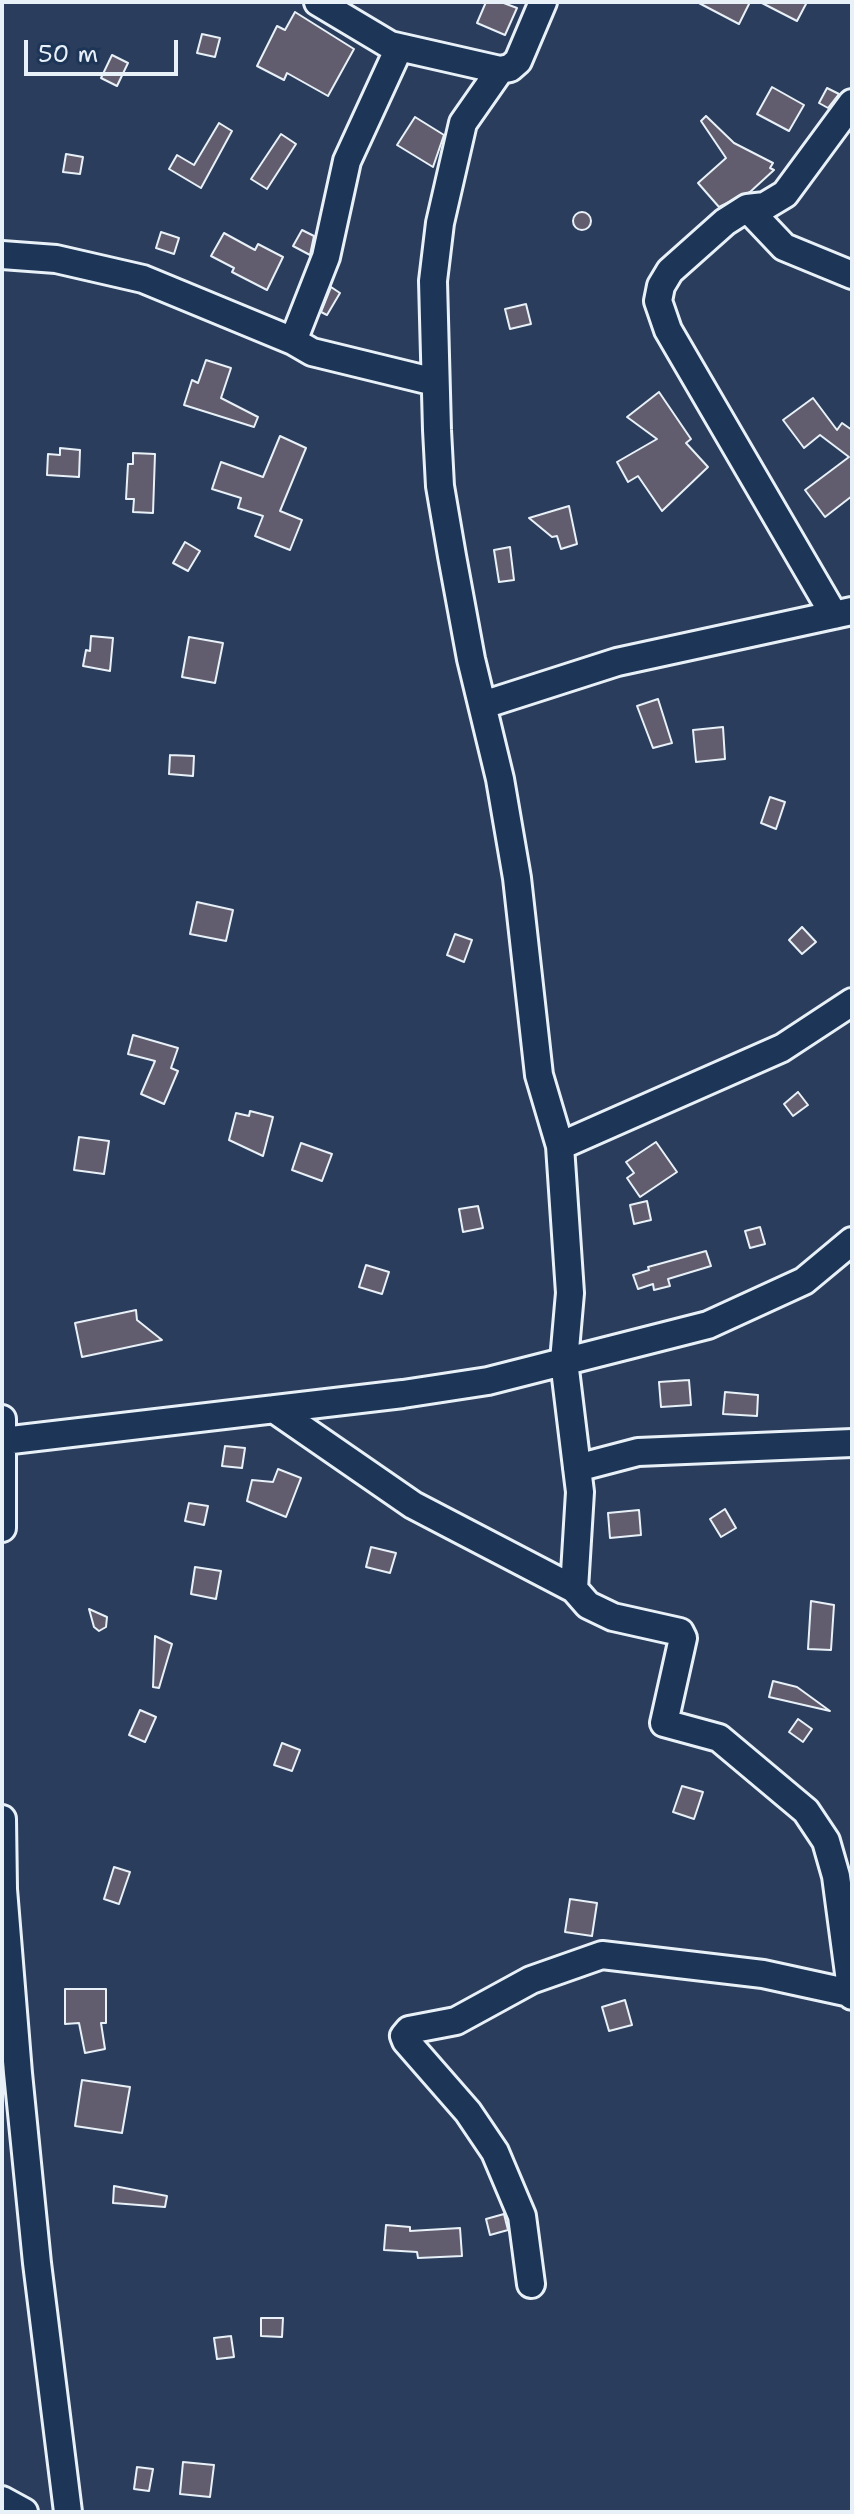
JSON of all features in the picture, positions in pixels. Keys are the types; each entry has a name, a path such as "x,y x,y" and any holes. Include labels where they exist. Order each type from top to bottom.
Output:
{"street":[{"path":"318,2 399,48 500,70 510,68 518,61 543,2"},
{"path":"293,341 326,257 347,161 399,48"},
{"path":"500,70 463,123 449,176 433,281 440,486 517,878 539,1075 560,1146 570,1293 564,1361 577,1468 579,1545 574,1589"},
{"path":"483,705 617,662 843,613 668,330 658,301 661,286 670,271 725,222 747,208 765,206 785,194 852,103"},
{"path":"747,208 784,247 852,275"},
{"path":"2,255 69,261 143,279 293,341 312,352 435,382"},
{"path":"560,1146 782,1048 852,1002"},
{"path":"2,1528 3,1430 274,1409 488,1381 708,1325 804,1281 852,1241"},
{"path":"274,1409 413,1505 574,1589 588,1605 613,1617 680,1632 683,1638 664,1723 719,1738 806,1811 826,1841 836,1876 851,1994 763,1974 602,1955 531,1980 456,2021 409,2030 404,2036 468,2112 495,2152 522,2216 531,2284"},
{"path":"577,1468 638,1452 852,1443"},
{"path":"2,1819 3,1889 18,2073 37,2263 68,2512"},
{"path":"2,2500 24,2512"}],"building":[{"path":"486,2 501,2 517,8 505,35 477,23"},
{"path":"697,2 750,2 739,24"},
{"path":"760,2 807,2 797,21"},
{"path":"295,12 354,49 328,96 287,73 284,80 257,66 277,26 285,30"},
{"path":"202,34 220,38 215,57 197,53"},
{"path":"112,55 128,63 117,86 101,78"},
{"path":"772,87 804,105 789,131 757,114"},
{"path":"827,88 839,94 828,108 819,103"},
{"path":"706,116 734,143 773,163 770,168 774,170 750,192 719,207 698,183 726,158 701,121"},
{"path":"415,117 444,135 433,167 397,145"},
{"path":"219,123 232,131 201,188 169,169 177,155 194,165"},
{"path":"281,134 296,144 267,189 251,179"},
{"path":"66,154 83,157 80,174 63,172"},
{"path":"582,212 591,221 582,230 573,221"},
{"path":"302,230 314,236 310,255 293,246"},
{"path":"161,232 179,238 174,254 156,248"},
{"path":"224,233 255,250 258,244 283,257 267,290 232,272 234,268 211,256"},
{"path":"331,287 340,293 327,315 321,312"},
{"path":"526,304 531,324 510,329 505,309"},
{"path":"206,360 231,368 221,398 258,417 254,427 184,405 192,380 198,383"},
{"path":"659,392 691,439 686,443 708,467 662,511 638,476 628,482 617,462 657,439 627,417"},
{"path":"813,398 837,430 842,423 852,430 852,496 825,517 805,490 849,457 820,435 804,448 783,420"},
{"path":"280,436 306,448 280,511 302,520 290,550 255,536 263,516 238,508 241,498 212,489 221,462 263,477"},
{"path":"60,448 80,450 79,477 47,475 48,454 60,455"},
{"path":"133,453 155,454 153,513 133,512 134,499 126,499 128,464 133,464"},
{"path":"569,506 577,544 561,549 557,536 552,537 529,518"},
{"path":"185,542 200,551 188,571 173,563"},
{"path":"510,547 514,580 499,582 494,550"},
{"path":"91,636 113,638 110,671 83,666 86,650 90,651"},
{"path":"189,637 223,643 215,683 182,677"},
{"path":"658,699 672,743 653,748 637,706"},
{"path":"723,727 725,759 696,762 693,730"},
{"path":"170,755 194,756 193,776 169,774"},
{"path":"770,797 785,802 776,829 761,823"},
{"path":"197,902 233,910 226,941 190,934"},
{"path":"802,927 816,942 802,954 789,940"},
{"path":"455,934 472,940 464,962 447,955"},
{"path":"133,1035 178,1048 171,1068 178,1071 164,1104 141,1094 155,1061 128,1054"},
{"path":"798,1092 808,1105 793,1116 784,1104"},
{"path":"250,1111 273,1117 263,1156 229,1140 236,1113 249,1116"},
{"path":"79,1137 109,1141 104,1174 74,1170"},
{"path":"656,1142 677,1172 640,1197 627,1178 634,1173 626,1162"},
{"path":"301,1143 332,1154 322,1181 292,1170"},
{"path":"647,1201 651,1220 634,1224 630,1205"},
{"path":"478,1206 483,1228 463,1232 459,1209"},
{"path":"760,1227 765,1244 750,1248 745,1231"},
{"path":"706,1251 711,1266 668,1279 670,1286 654,1290 653,1284 638,1289 633,1275 649,1270 648,1267"},
{"path":"366,1265 389,1272 382,1294 359,1287"},
{"path":"136,1310 137,1320 162,1340 82,1357 75,1323"},
{"path":"689,1380 691,1405 661,1407 659,1382"},
{"path":"725,1392 758,1395 757,1416 723,1414"},
{"path":"225,1446 245,1448 242,1468 222,1466"},
{"path":"278,1469 301,1478 286,1517 247,1501 252,1480 273,1482"},
{"path":"189,1503 208,1506 204,1525 185,1521"},
{"path":"725,1509 736,1528 721,1537 710,1519"},
{"path":"639,1510 641,1535 610,1538 608,1513"},
{"path":"371,1547 396,1553 390,1573 366,1567"},
{"path":"195,1567 221,1571 216,1599 191,1594"},
{"path":"811,1601 834,1605 831,1650 808,1649"},
{"path":"89,1609 107,1617 106,1627 99,1631 94,1627"},
{"path":"155,1636 172,1644 159,1688 153,1687"},
{"path":"773,1681 797,1687 830,1711 769,1697"},
{"path":"140,1710 156,1717 145,1742 129,1735"},
{"path":"798,1719 812,1729 803,1742 789,1732"},
{"path":"282,1743 300,1750 292,1771 274,1765"},
{"path":"682,1786 703,1792 694,1819 673,1812"},
{"path":"114,1867 130,1872 119,1904 104,1899"},
{"path":"570,1899 597,1903 592,1936 565,1932"},
{"path":"65,1989 106,1989 106,2023 101,2023 105,2049 85,2053 79,2023 65,2024"},
{"path":"625,2000 632,2025 609,2031 602,2007"},
{"path":"82,2080 130,2087 122,2133 75,2126"},
{"path":"114,2186 167,2196 165,2207 113,2203"},
{"path":"504,2214 508,2230 490,2235 486,2219"},
{"path":"386,2225 410,2227 410,2231 460,2228 462,2256 418,2258 417,2252 384,2250"},
{"path":"261,2318 283,2318 282,2337 261,2336"},
{"path":"231,2336 234,2357 217,2359 214,2338"},
{"path":"183,2462 214,2465 210,2497 180,2494"},
{"path":"137,2467 153,2469 149,2491 134,2489"}]}
